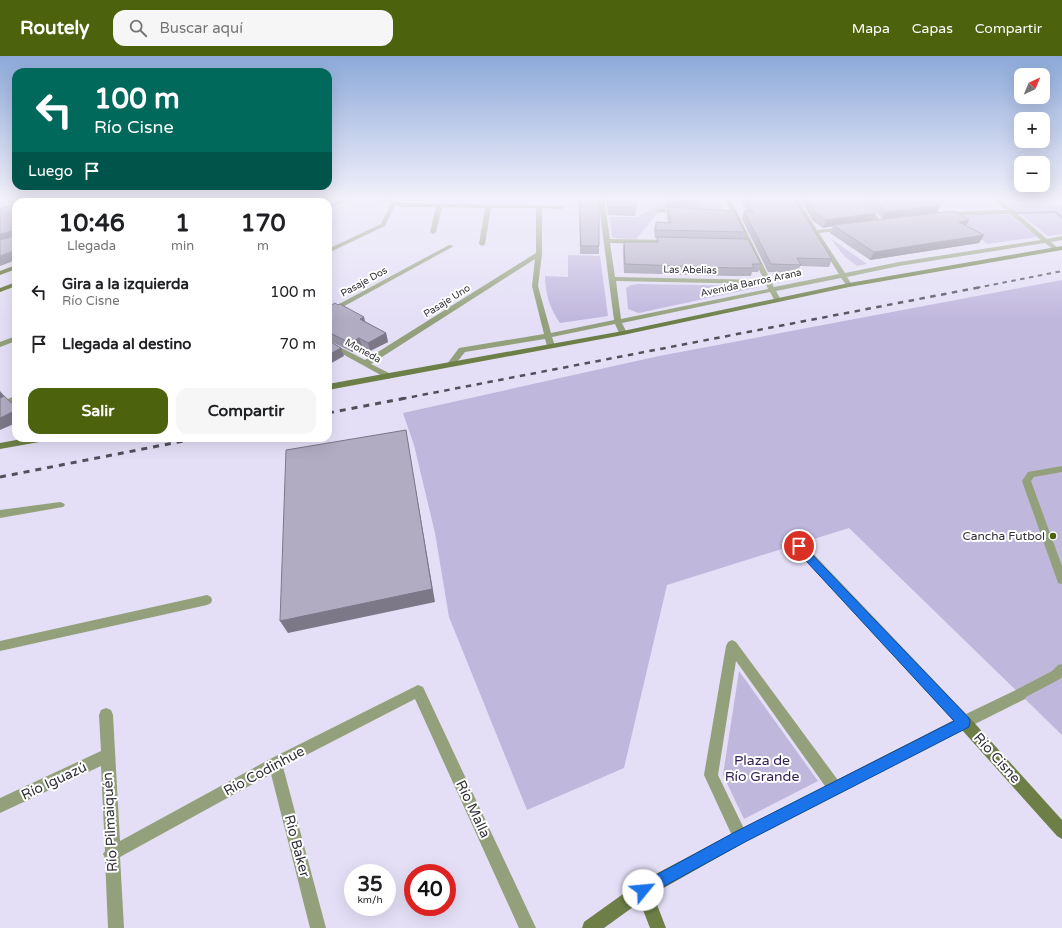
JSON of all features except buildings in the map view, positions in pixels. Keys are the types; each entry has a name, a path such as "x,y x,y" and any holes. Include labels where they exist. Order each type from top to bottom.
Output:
{"main road":[{"name":"Avenida Barros Arana","path":"332,386 623,333 849,285 1059,248"},
{"path":"0,273 12,268"},
{"path":"0,290 12,286"},
{"path":"0,446 22,442"},
{"path":"590,928 643,890 740,837 964,722"},
{"name":"Río Cisne","path":"964,722 1062,831"},
{"path":"643,890 658,928"}],"street":[{"path":"332,250 355,239"},
{"path":"482,244 483,239"},
{"path":"539,239 535,286 547,336 551,346"},
{"path":"747,239 777,300"},
{"path":"820,239 849,285"},
{"name":"Avenida Barros Arana","path":"452,364 462,350 547,336 900,264 1056,239"},
{"path":"1046,240 1059,248"},
{"path":"623,333 618,322 606,241 678,242"},
{"path":"741,243 749,243"},
{"name":"Pasaje Dos","path":"332,311 451,246"},
{"name":"Pasaje Uno","path":"365,364 539,254"},
{"name":"Las Abelias","path":"612,279 768,282"},
{"path":"0,345 12,340"},
{"name":"Moneda","path":"332,345 388,376"},
{"path":"0,406 12,400"},
{"name":"Río Cisne","path":"799,546 964,722"},
{"path":"740,837 711,775 732,646 835,788"},
{"name":"Río Codinhue","path":"111,854 275,764 418,691"},
{"name":"Río Malla","path":"418,691 528,928"},
{"path":"964,722 1020,694"},
{"name":"Río Pilmaiquén","path":"106,716 111,854 116,928"},
{"name":"Río Iguazú","path":"0,806 108,755"},
{"name":"Río Baker","path":"275,764 318,928"}],"lane":[{"path":"1062,469 1032,474 1026,481 1062,580"},
{"path":"0,514 60,505"},
{"path":"0,646 207,600"},
{"path":"1020,694 1056,675 1062,669"}],"green space":[{"path":"831,239 867,264 857,266 845,257"},
{"path":"981,239 1025,239 987,244"},
{"path":"568,255 600,256 608,316 560,323 556,318 549,301 545,276 568,277"},
{"path":"1062,280 1062,735 849,528 667,585 624,768 527,810 449,617 435,533 414,445 403,413 659,356"},
{"path":"631,285 759,287 639,313 628,309 626,288"},
{"name":"Plaza de Río Grande","path":"739,671 818,781 744,819 723,775"}],"railway":[{"path":"976,288 1062,271"},
{"path":"401,399 981,287"},
{"path":"332,412 406,398"},
{"path":"0,477 179,442"}],"place":[{"name":"Cancha Futbol","path":"1053,536"}],"route":[{"path":"643,890 740,837 964,722 799,546"}]}
